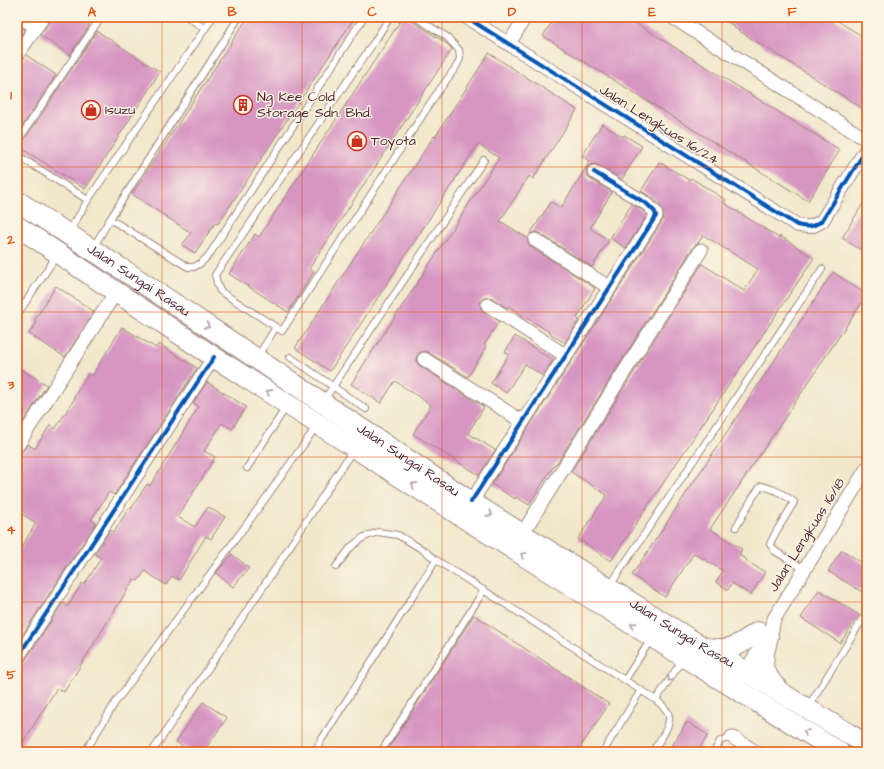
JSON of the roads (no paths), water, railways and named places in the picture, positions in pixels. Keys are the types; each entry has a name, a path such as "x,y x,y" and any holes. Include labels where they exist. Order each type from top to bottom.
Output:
{"main road":[{"name":"Jalan Sungai Rasau","path":"17,201 92,249 256,359 328,395 471,502 704,648 741,668 867,745"},
{"name":"Jalan Sungai Rasau","path":"17,226 318,424 652,637 836,751"},
{"path":"704,648 717,650 733,648 766,629"},
{"path":"766,629 763,669 774,686 799,704"}],"street":[{"path":"17,55 39,22 20,17"},
{"name":"Jalan Lengkuas 16/24","path":"466,17 797,225 807,228 822,221 867,148"},
{"path":"509,44 525,17"},
{"path":"672,17 867,140"},
{"path":"471,502 656,216 655,212 646,204 594,172"},
{"path":"535,240 610,288"},
{"path":"522,534 701,250"},
{"path":"17,446 116,292"},
{"path":"488,305 566,356"},
{"path":"17,658 214,357"},
{"path":"424,360 523,422"},
{"name":"Jalan Lengkuas 16/18","path":"730,685 867,468"},
{"path":"732,737 756,752"}],"lane":[{"path":"17,142 101,17"},
{"path":"188,17 205,29"},
{"path":"68,234 88,200 213,17"},
{"path":"92,249 239,17"},
{"path":"110,219 188,267 194,268 201,263 208,255 364,17"},
{"path":"390,17 215,275 220,291 282,331 460,59 459,50 447,37 415,17"},
{"path":"17,155 88,200"},
{"path":"328,395 484,160"},
{"path":"17,315 58,254"},
{"path":"608,588 822,269"},
{"path":"256,359 276,327"},
{"path":"290,357 328,395 366,409"},
{"path":"247,468 288,404"},
{"path":"85,752 115,703 263,502 318,424"},
{"path":"152,752 355,447"},
{"path":"736,527 761,486 770,487 785,495 794,502 774,534 770,544 775,551 804,570"},
{"path":"336,567 351,548 364,537 378,532 398,536 425,551 436,560 656,700 668,712 670,719 652,752"},
{"path":"315,752 436,560"},
{"path":"381,752 484,590"},
{"path":"799,704 867,612"},
{"path":"625,680 652,637"},
{"path":"656,700 684,657"},
{"path":"603,752 641,690"},
{"path":"714,752 720,741 732,737"}],"place":[{"name":"Ng Kee Cold Storage Sdn. Bhd.","path":"243,105"},
{"name":"Isuzu","path":"91,110"},
{"name":"Toyota","path":"357,141"}]}
